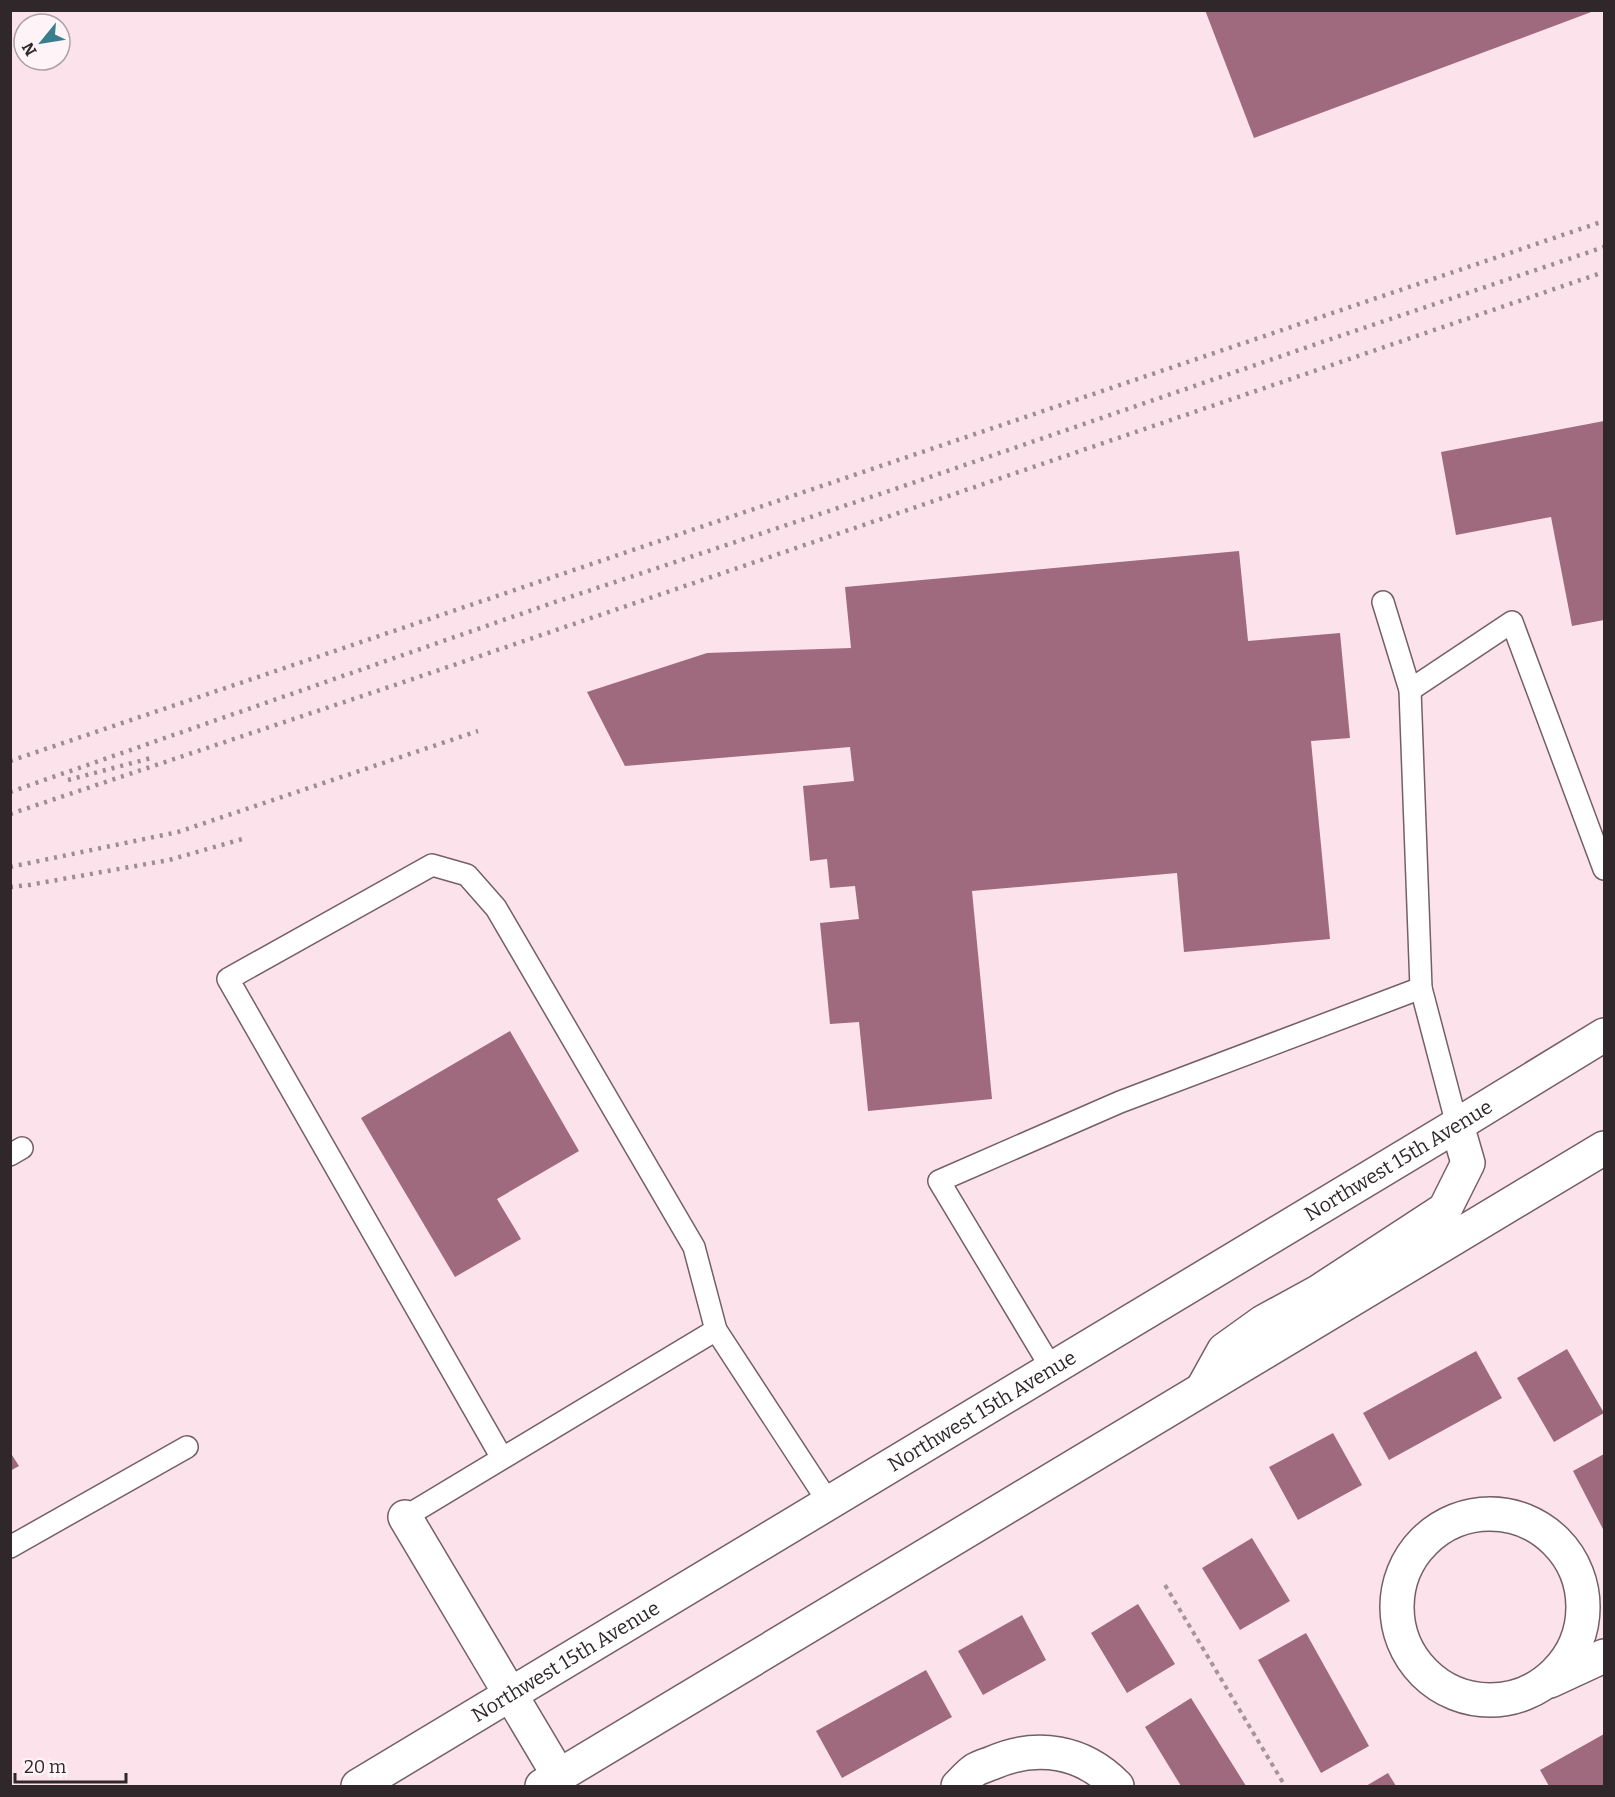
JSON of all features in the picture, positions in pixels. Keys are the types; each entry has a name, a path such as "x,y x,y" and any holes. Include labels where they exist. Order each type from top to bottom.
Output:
{"street":[{"name":"Northwest 15th Avenue","path":"358,1786 1605,1035"},
{"path":"1202,1390 1224,1350 1263,1322 1318,1292 1444,1209 1468,1163 1457,1125"},
{"path":"405,1518 511,1694 551,1781 1605,1148"},
{"path":"1519,1696 1546,1682 1571,1651 1579,1633 1583,1603 1577,1573 1561,1547 1539,1527 1530,1523 1511,1516 1481,1513 1452,1521 1426,1538 1407,1563 1397,1593 1398,1625 1409,1654 1429,1678 1457,1694 1488,1700 1519,1696 1605,1656"},
{"path":"958,1786 975,1770 1011,1754 1047,1751 1085,1762 1104,1773 1117,1786"}],"lane":[{"path":"1383,602 1410,690 1421,988 1457,1125"},
{"path":"1410,690 1512,622 1605,869"},
{"path":"502,1458 228,980 432,865 467,875 496,908 694,1247 716,1330 829,1503"},
{"path":"1052,1369 939,1181 1120,1102 1421,988"},
{"path":"405,1518 716,1330"},
{"path":"10,1547 187,1447"}],"path":[{"path":"1165,1585 1285,1786"}],"building":[{"path":"1205,10 1594,10 1594,11 1254,138"},
{"path":"1604,421 1604,620 1572,626 1551,517 1456,535 1441,452"},
{"path":"1239,551 1248,641 1340,633 1350,738 1311,741 1330,939 1184,952 1177,873 972,891 992,1099 868,1111 859,1022 830,1024 820,923 859,919 855,886 830,888 827,859 810,861 803,786 854,781 850,747 625,766 587,692 707,653 851,648 845,587"},
{"path":"510,1031 579,1151 497,1199 521,1239 455,1277 361,1118"},
{"path":"1567,1349 1604,1413 1554,1442 1517,1378"},
{"path":"1476,1351 1502,1398 1389,1460 1363,1413"},
{"path":"1333,1433 1362,1485 1298,1520 1269,1467"},
{"path":"10,1452 19,1466 10,1471"},
{"path":"1604,1454 1604,1531 1573,1471"},
{"path":"1252,1538 1290,1601 1240,1630 1202,1568"},
{"path":"1138,1604 1175,1664 1127,1693 1091,1633"},
{"path":"1022,1615 1046,1660 983,1695 958,1651"},
{"path":"1306,1633 1369,1746 1321,1773 1258,1660"},
{"path":"926,1670 952,1717 842,1778 816,1731"},
{"path":"1191,1698 1246,1786 1181,1786 1145,1727"},
{"path":"1604,1734 1604,1786 1549,1786 1540,1770"},
{"path":"1388,1773 1396,1786 1366,1786"}],"railway":[{"path":"10,761 1604,221"},
{"path":"10,792 558,601 898,488 1604,247"},
{"path":"10,814 401,683 1604,272"},
{"path":"10,867 178,832 478,731"},
{"path":"68,780 155,757"},
{"path":"10,887 169,860 246,838"}]}
